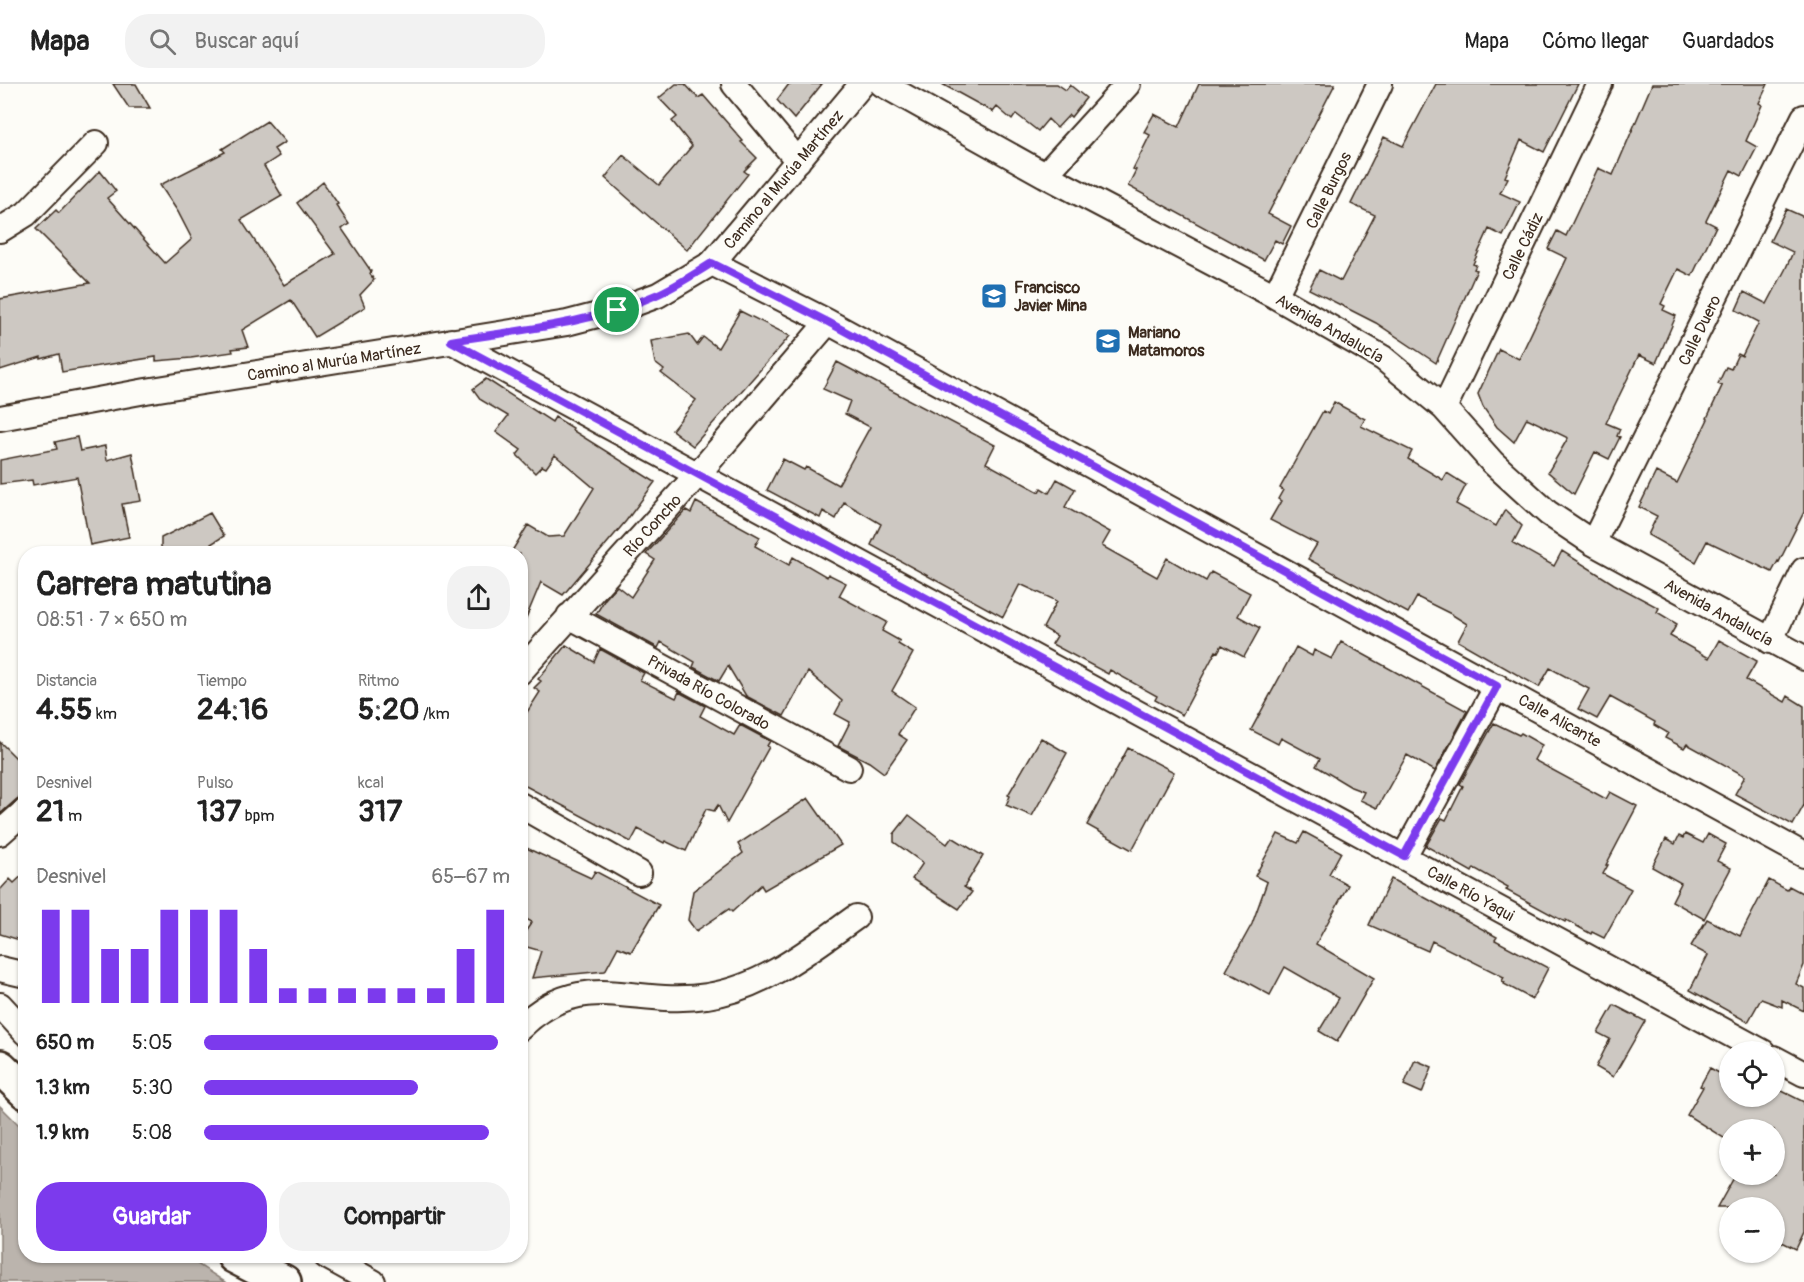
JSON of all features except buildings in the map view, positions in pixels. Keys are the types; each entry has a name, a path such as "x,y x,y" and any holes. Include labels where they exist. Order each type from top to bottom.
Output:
{"highway":[{"path":"0,1067 18,1084"},
{"path":"250,1263 284,1282"}],"street":[{"path":"734,84 798,161"},
{"name":"Camino al Murúa Martínez","path":"0,418 567,322 617,310 658,295 712,263 861,84"},
{"name":"Avenida Andalucía","path":"882,84 1046,175 1275,296 1383,358 1444,408 1492,462 1540,506 1593,543 1804,658"},
{"path":"1046,175 1128,84"},
{"name":"Calle Burgos","path":"1275,296 1380,84"},
{"name":"Calle Cádiz","path":"1444,408 1600,84"},
{"name":"Calle Duero","path":"1593,543 1804,117"},
{"path":"0,230 26,214 96,143"},
{"name":"Calle Alicante","path":"712,263 828,322 1804,855"},
{"name":"Río Concho","path":"528,663 698,474 828,322"},
{"name":"Calle Río Yaqui","path":"451,341 1743,1041"},
{"path":"1770,641 1804,570"},
{"name":"Privada Río Colorado","path":"569,616 849,768"},
{"path":"1404,856 1497,686"},
{"path":"528,810 639,873"},
{"path":"0,833 18,817"},
{"path":"528,1020 551,1003 571,995 599,992 663,998 707,996 746,986 809,950 856,917"},
{"path":"0,969 18,973"},
{"path":"0,1005 18,1024"},
{"path":"1785,1064 1804,1074"},
{"path":"339,1263 373,1282"}],"shaded area":[{"path":"0,1106 18,1124 18,1263 196,1263 225,1282 0,1282"}],"place":[{"name":"Francisco Javier Mina","path":"994,296"},
{"name":"Mariano Matamoros","path":"1108,341"}],"route":[{"path":"712,263 828,322 1497,686 1404,856 451,341 567,322 617,310 658,295 712,263"}]}
